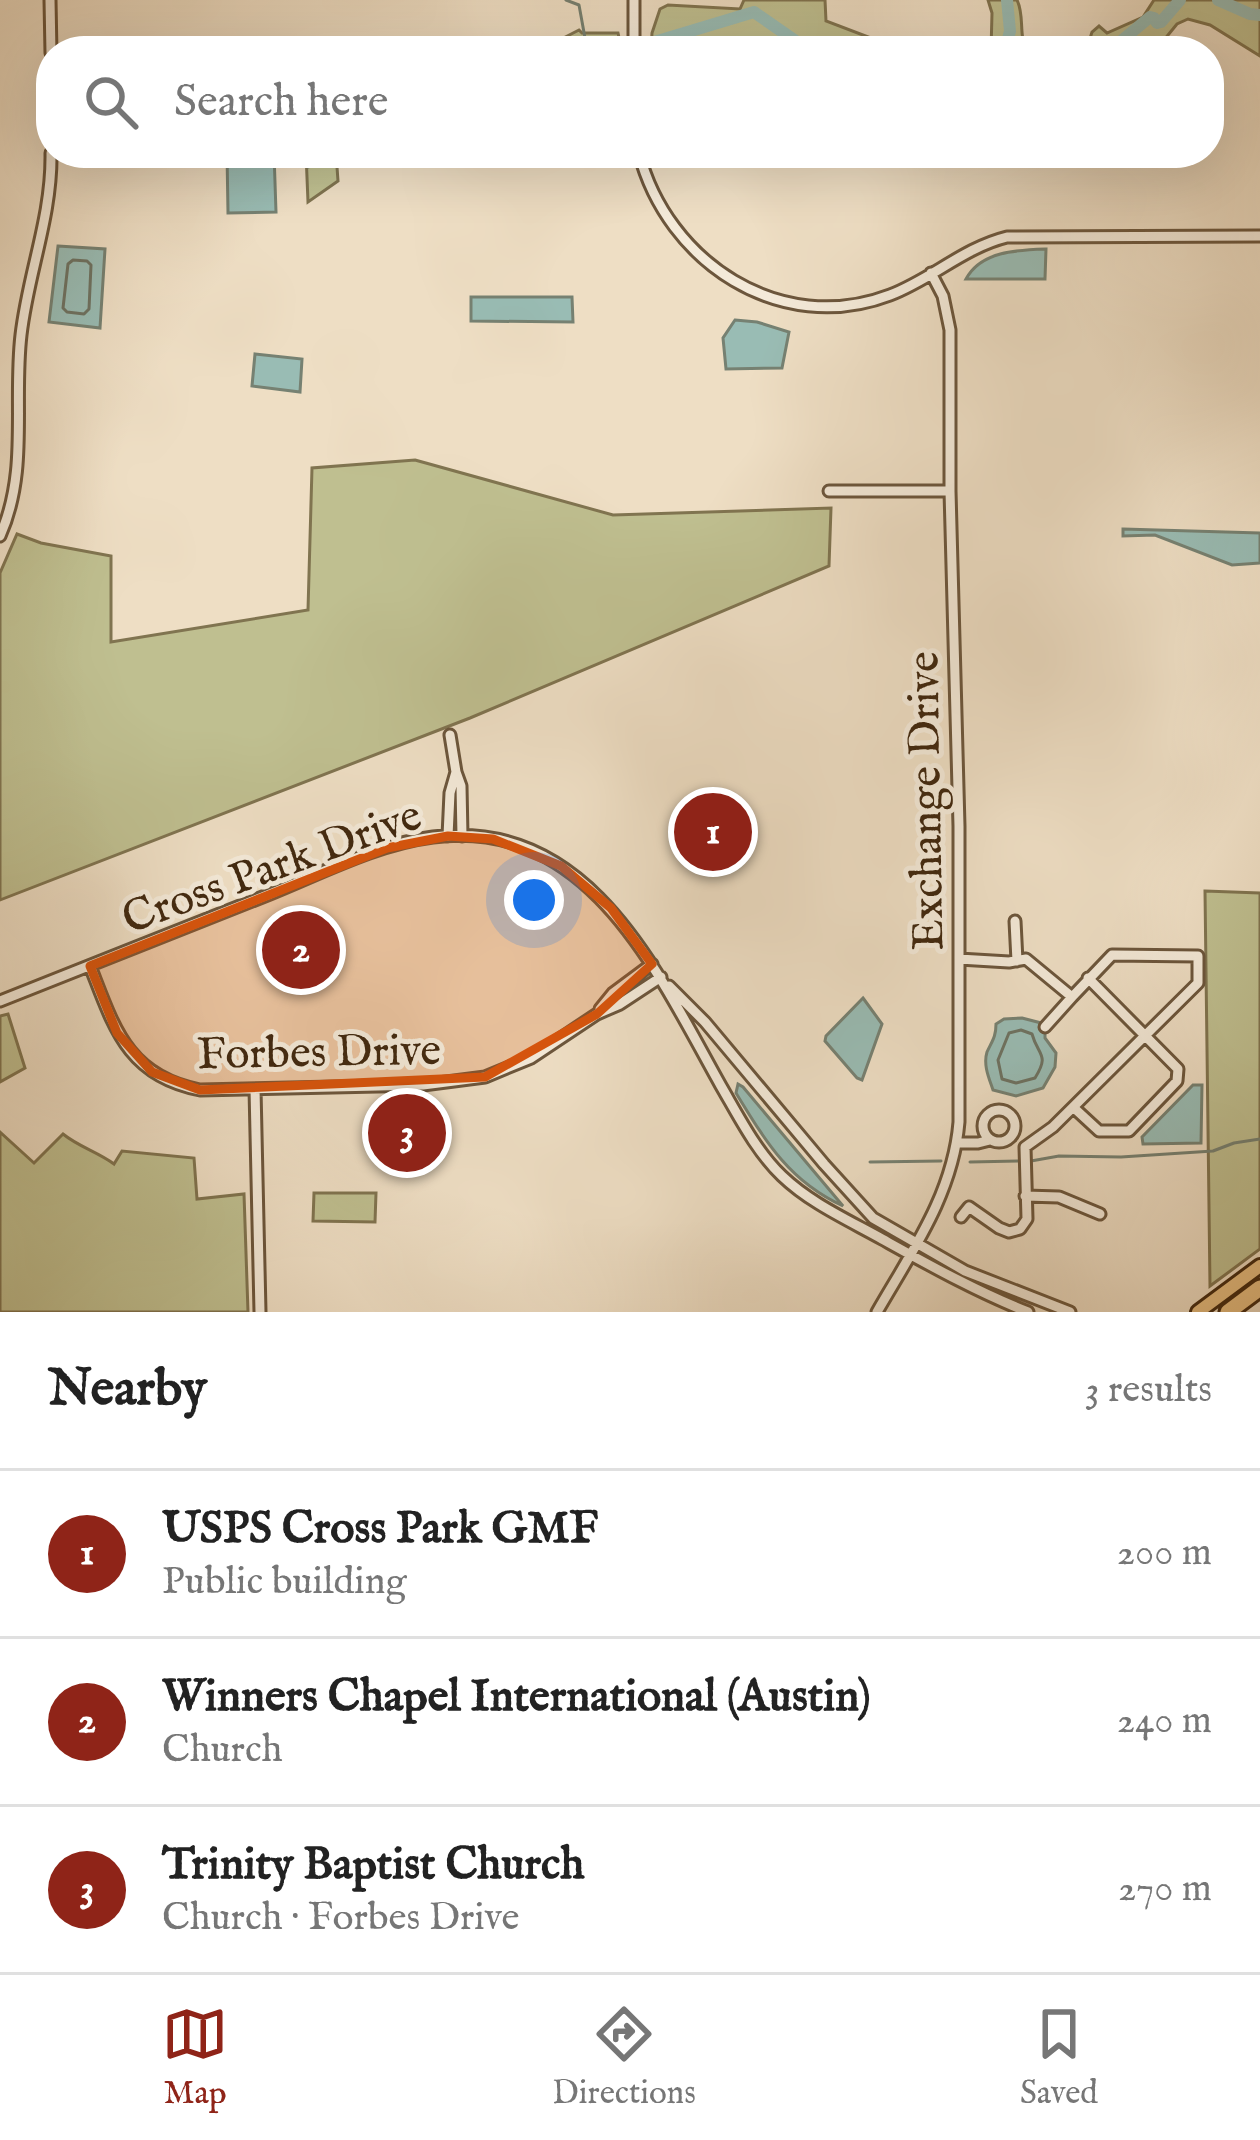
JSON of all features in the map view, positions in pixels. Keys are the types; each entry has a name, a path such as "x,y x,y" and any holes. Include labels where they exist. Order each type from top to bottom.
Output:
{"highway":[{"path":"1228,1312 1260,1288"},
{"path":"1240,1312 1260,1298"}],"main road":[{"path":"1198,1312 1260,1265"}],"street":[{"path":"50,0 51,36"},
{"path":"634,0 634,36"},
{"path":"0,536 16,482 21,335 45,225 50,168"},
{"path":"645,168 658,202 697,255 763,295 809,305 862,303 887,296 962,254 1007,237 1260,236"},
{"name":"Exchange Drive","path":"877,1312 946,1185 957,1143 950,330 943,296 931,273"},
{"path":"829,491 950,491"},
{"path":"450,735 461,786 462,836"},
{"path":"448,836 456,772"},
{"name":"Cross Park Drive","path":"0,1001 387,848 448,836 520,846 576,876 611,908 661,977 746,1130 783,1178 825,1208 1028,1312"},
{"path":"1015,921 1016,961"},
{"path":"1025,1147 1053,1127 1198,983 1198,956 1112,955 1045,1028"},
{"path":"959,959 1026,959 1072,997"},
{"name":"Forbes Drive","path":"597,1014 613,993 652,964"},
{"name":"Forbes Drive","path":"89,966 127,1048 169,1082 200,1090 423,1085 485,1077 530,1058 661,977"},
{"name":"Cross Park Drive","path":"661,977 873,1218 913,1250 1070,1312"},
{"path":"1073,1107 1099,1132 1129,1131 1177,1081 1178,1069 1088,978"},
{"path":"255,1088 260,1312"},
{"path":"957,1143 1000,1142 1010,1138 1014,1122 1008,1112 997,1109 987,1115 982,1125 990,1140"},
{"path":"1010,1138 1025,1147"},
{"path":"961,1217 970,1202 1009,1232 1019,1229 1027,1219 1025,1147"},
{"path":"1025,1196 1059,1197 1100,1214"}],"highlighted area":[{"path":"448,836 493,839 561,866 611,908 652,964 597,1014 485,1077 200,1090 152,1072 117,1033 90,966 387,848"}],"green space":[{"path":"744,0 825,0 826,21 866,36 652,36 660,9 668,5 740,9"},
{"path":"988,0 1017,0 1023,36 991,36"},
{"path":"1154,0 1260,0 1260,56 1210,25 1188,19 1167,36 1091,36 1099,26 1107,33 1143,17"},
{"path":"579,30 619,36 567,36"},
{"path":"307,168 337,168 338,181 308,202"},
{"path":"415,460 613,515 831,508 829,566 470,718 0,900 0,573 17,534 111,556 111,642 308,610 312,468"},
{"path":"1205,891 1260,893 1260,1249 1210,1286"},
{"path":"8,1014 25,1068 0,1082 0,1016"},
{"path":"0,1132 34,1163 63,1134 114,1164 122,1151 194,1158 197,1199 244,1194 248,1312 0,1312"},
{"path":"314,1193 376,1193 375,1222 313,1221"}],"water":[{"path":"227,168 275,168 276,212 228,213"},
{"path":"58,246 105,249 100,328 49,322"},
{"path":"1046,249 1045,279 966,279 990,257"},
{"path":"471,297 572,297 573,322 471,321"},
{"path":"735,320 789,332 782,368 726,369 723,338"},
{"path":"255,354 302,359 300,392 252,386"},
{"path":"1123,529 1260,533 1260,563 1232,565 1155,535 1123,536"},
{"path":"863,998 882,1024 862,1080 825,1041"},
{"path":"1022,1018 1045,1024 1045,1038 1056,1053 1055,1067 1043,1088 1016,1096 993,1090 986,1057 996,1024"},
{"path":"738,1084 843,1206 808,1185 780,1158 736,1093"},
{"path":"1193,1085 1202,1085 1201,1143 1143,1144 1142,1137"}],"waterway":[{"path":"566,0 579,5 585,36"},
{"path":"1007,0 1009,36"},
{"path":"1127,36 1150,17 1161,22 1180,0"},
{"path":"1218,0 1260,15"},
{"path":"674,36 754,12 788,36"},
{"path":"1031,1161 1213,1151 1260,1139"},
{"path":"870,1162 941,1161"},
{"path":"970,1162 1021,1161"}],"place":[{"name":"USPS Cross Park GMF","path":"713,832"},
{"name":"Winners Chapel International (Austin)","path":"301,950"},
{"name":"Trinity Baptist Church","path":"407,1133"}]}
